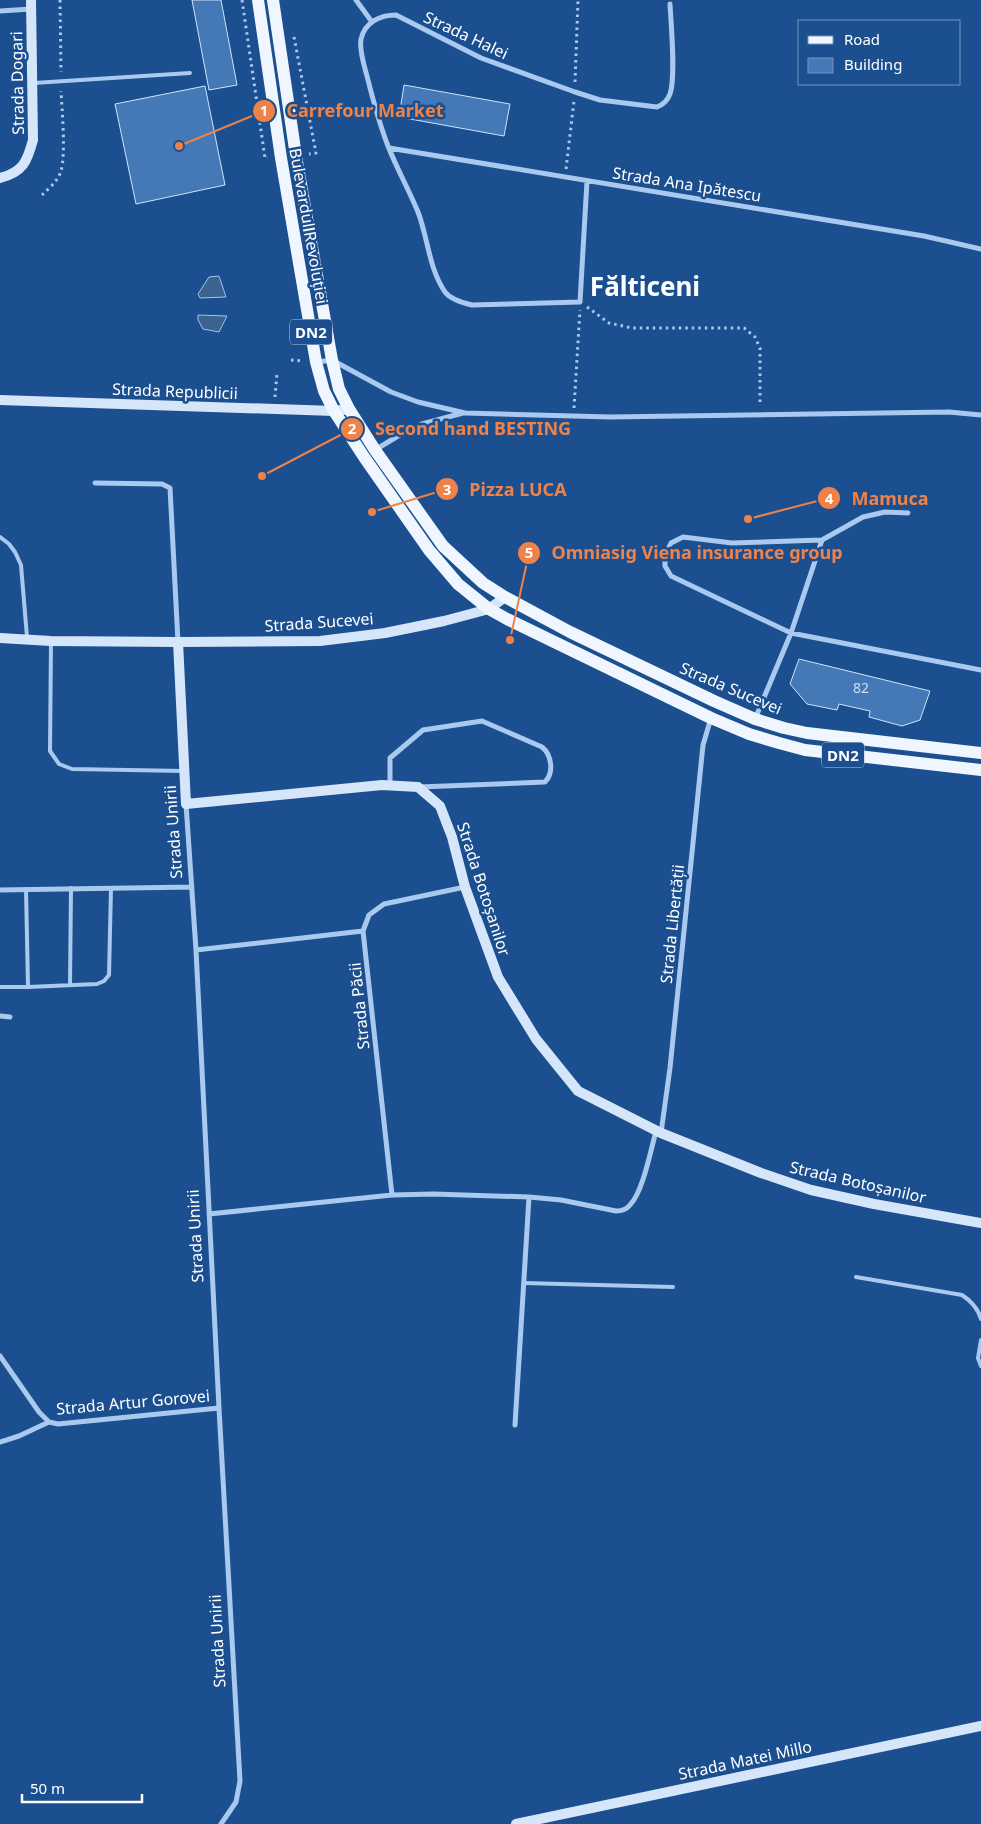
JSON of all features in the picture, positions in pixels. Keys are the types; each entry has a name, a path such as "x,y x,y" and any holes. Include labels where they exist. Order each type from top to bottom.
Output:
{"main road":[{"name":"Bulevardul Revoluției","path":"258,0 281,158 316,362 324,391 334,411 364,457 429,550 458,584 490,609"},
{"name":"Bulevardul Revoluției","path":"273,0 296,156 332,360 339,388 349,409 375,450 443,546 470,572 505,597"},
{"name":"Strada Sucevei","path":"505,597 570,632 756,719 807,733 981,753"},
{"name":"Strada Sucevei","path":"490,609 563,647 711,718 749,734 805,750 981,770"}],"street":[{"path":"356,0 372,22 365,30 361,40 363,59 376,112 389,148 419,213 437,278 447,294 461,303 472,304 580,302 587,181"},
{"path":"0,11 31,4"},
{"name":"Strada Dogari","path":"0,178 12,175 22,166 28,158 33,140 31,4"},
{"name":"Strada Halei","path":"372,22 385,15 396,15 481,58 575,92 600,100 658,107 666,103 671,92 670,4"},
{"name":"Strada Ana Ipătescu","path":"389,148 924,236 981,249"},
{"path":"316,362 332,360 391,392 418,402 465,413 573,417 949,412 981,415"},
{"name":"Strada Republicii","path":"0,400 334,411 349,409"},
{"path":"364,457 422,424 465,413"},
{"path":"95,483 162,484 170,488 178,642"},
{"path":"908,513 885,512 863,517 822,540 732,543 683,537 671,543 665,554 665,566 670,576 791,633 981,670"},
{"path":"756,719 791,633 822,540"},
{"name":"Strada Sucevei","path":"0,638 51,641 320,641 415,628 490,609 505,597"},
{"name":"Strada Unirii","path":"178,642 240,1781 236,1802 220,1824"},
{"name":"Strada Libertății","path":"658,1132 670,1068 703,745 711,718"},
{"path":"186,804 382,785 418,787 545,782 551,772 548,754 542,747 482,720 423,730 390,758 390,785"},
{"name":"Strada Botoșanilor","path":"418,787 440,806 452,837 465,888 498,977 518,1012 556,1065 578,1091 658,1132 761,1173 810,1190 874,1204 981,1222"},
{"path":"0,890 192,887"},
{"path":"196,950 363,931 369,915 384,904 465,888"},
{"name":"Strada Păcii","path":"363,931 392,1195"},
{"path":"0,1016 10,1017"},
{"path":"209,1214 392,1195 433,1194 561,1200 616,1212 624,1210 631,1205 638,1191 658,1132"},
{"path":"515,1425 529,1197"},
{"name":"Strada Artur Gorovei","path":"0,1356 39,1412 49,1422 58,1424 219,1408"},
{"name":"Strada Artur Gorovei","path":"0,1442 19,1436 49,1422"},
{"name":"Strada Matei Millo","path":"516,1824 981,1726"}],"lane":[{"path":"32,84 190,73"},
{"path":"0,536 15,552 21,565 27,640"},
{"path":"51,641 50,751 59,764 72,769 184,771"},
{"path":"70,986 72,888"},
{"path":"0,987 70,986 97,984 104,981 109,975 111,888"},
{"path":"26,889 28,987"},
{"path":"856,1277 962,1295 971,1300 981,1319"},
{"path":"524,1283 673,1287"},
{"path":"981,1340 978,1358 981,1366"}],"path":[{"path":"42,195 55,182 61,170 60,0"},
{"path":"580,302 609,322 632,328 744,328 755,337 760,348 760,414"},
{"path":"573,417 580,302"},
{"path":"274,409 277,373"}],"water":[{"path":"219,276 226,297 200,298 198,294 209,277"},
{"path":"198,315 227,316 219,332 203,329 198,320"}],"building":[{"path":"192,0 221,0 237,85 209,90"},
{"path":"404,85 510,104 504,136 399,117"},
{"path":"205,86 225,185 136,204 115,104"},
{"path":"799,659 930,691 920,720 902,726 869,717 870,711 839,704 837,710 807,704 790,684"}],"place":[{"name":"Carrefour Market","path":"179,146"},
{"name":"Second hand BESTING","path":"262,476"},
{"name":"Pizza LUCA","path":"372,512"},
{"name":"Mamuca","path":"748,519"},
{"name":"Omniasig Viena insurance group","path":"510,640"}],"district":[{"name":"Fălticeni","path":"645,286"}]}
